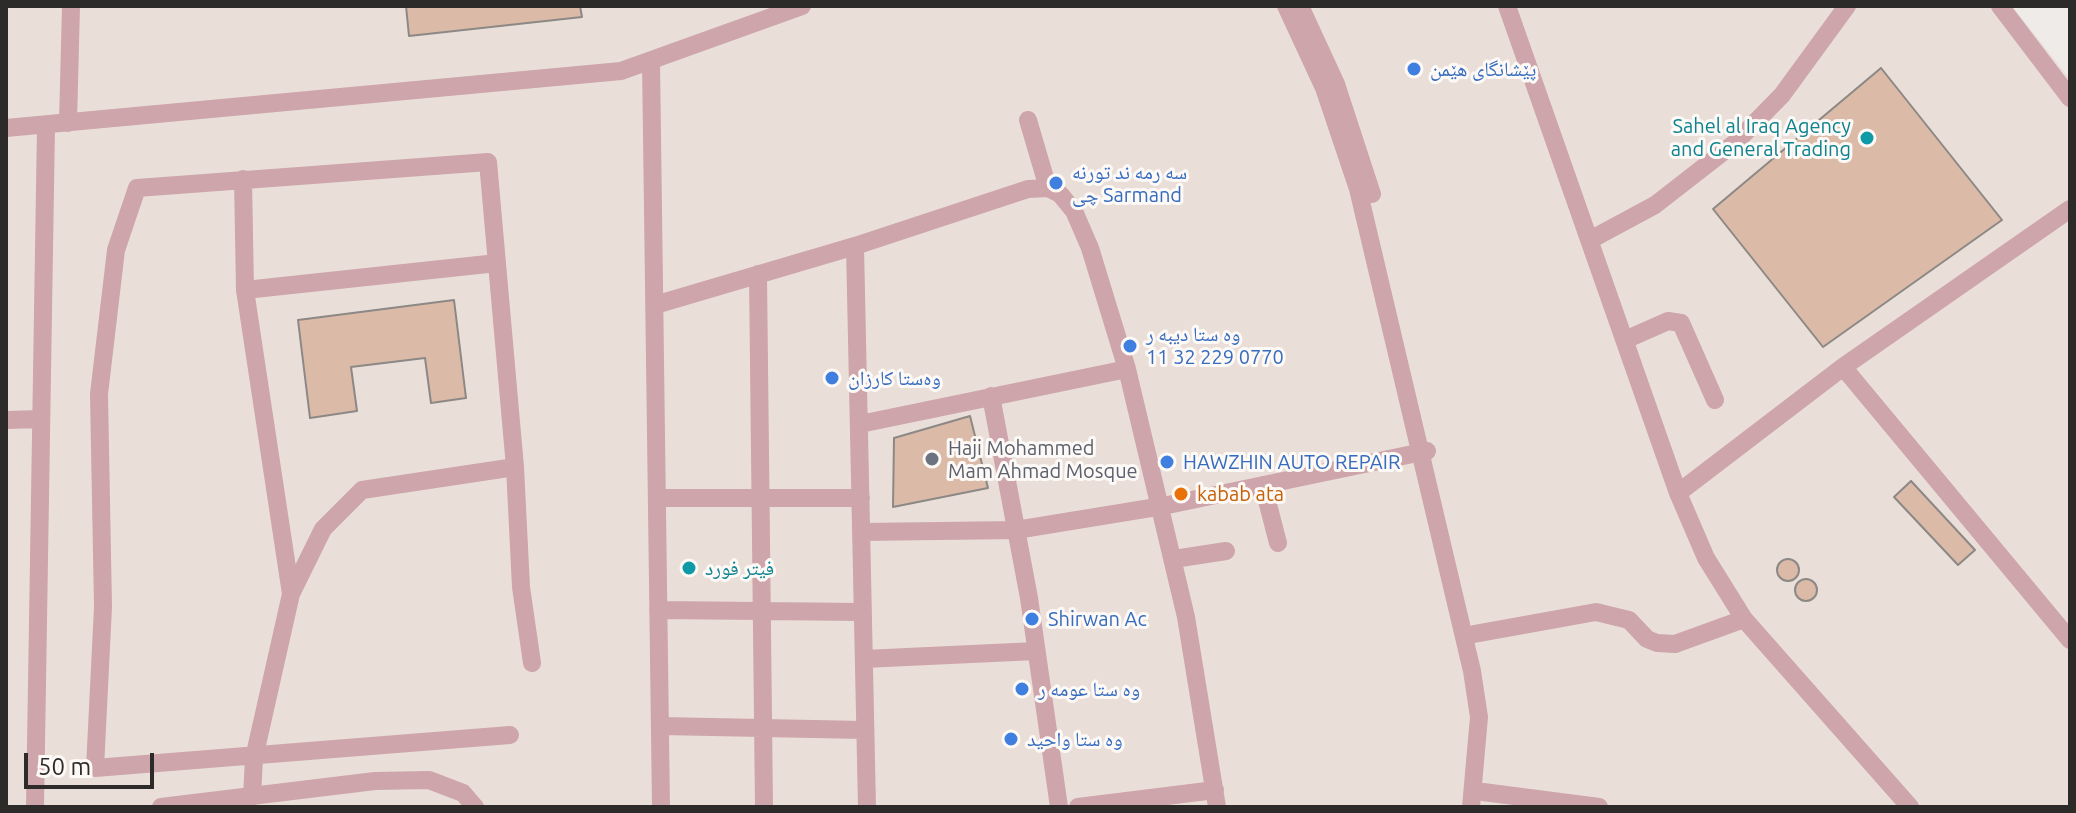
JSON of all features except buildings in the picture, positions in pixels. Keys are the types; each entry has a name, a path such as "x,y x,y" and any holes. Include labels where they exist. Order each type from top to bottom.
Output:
{"street":[{"path":"68,123 71,6"},
{"path":"6,128 621,71 802,6"},
{"path":"1286,6 1354,152"},
{"path":"1300,6 1336,84 1423,451 1469,627 1479,717 1478,800 1599,807"},
{"path":"1507,6 1678,493 1706,558 1744,619 1910,807"},
{"path":"1590,240 1677,190 1736,142 1782,95 1847,6"},
{"path":"2000,6 2070,98"},
{"path":"651,61 661,807"},
{"path":"1028,120 1048,188 1069,203 1108,300 1163,506 1216,799 1078,807"},
{"path":"35,807 46,126"},
{"path":"510,735 254,758 95,768 103,607 99,394 116,250 137,188 488,162 515,467 521,587 532,663"},
{"path":"243,179 245,290 291,594"},
{"path":"655,305 855,246 1028,189 1048,188"},
{"path":"1678,493 1843,367 2070,209"},
{"path":"855,246 867,807"},
{"path":"245,290 497,263"},
{"path":"758,274 764,807"},
{"path":"1625,340 1668,321 1681,323 1715,400"},
{"path":"1843,367 2070,640"},
{"path":"860,424 1127,369"},
{"path":"991,396 1016,530 1059,807"},
{"path":"6,420 41,419"},
{"path":"862,532 1016,530 1163,506 1423,451"},
{"path":"262,800 254,758 291,594 323,529 362,490 515,467"},
{"path":"1263,485 1278,543"},
{"path":"657,498 861,498"},
{"path":"1174,559 1226,551"},
{"path":"658,610 762,614 863,612"},
{"path":"1469,627 1596,612 1629,620 1647,639 1675,644 1744,619"},
{"path":"864,659 1036,651"},
{"path":"660,726 865,730"},
{"path":"161,807 262,800 375,781 429,780 463,793 475,807"}],"shaded area":[{"path":"6,6 2012,6 2070,79 2070,807 6,807"}],"place":[{"name":"پێشانگای هێمن","path":"1414,69"},
{"name":"Sahel al Iraq Agency and General Trading","path":"1867,138"},
{"name":"سه رمه ند تورنه چی Sarmand","path":"1056,183"},
{"name":"وه ستا دیبه ر 11 32 229 0770","path":"1130,346"},
{"name":"وەستا کارزان","path":"832,378"},
{"name":"Haji Mohammed Mam Ahmad Mosque","path":"932,459"},
{"name":"HAWZHIN AUTO REPAIR","path":"1167,462"},
{"name":"kabab ata","path":"1181,494"},
{"name":"فيتر فورد","path":"689,568"},
{"name":"Shirwan Ac","path":"1032,619"},
{"name":"وه ستا عومه ر","path":"1022,689"},
{"name":"وه ستا واحید","path":"1011,739"}]}
